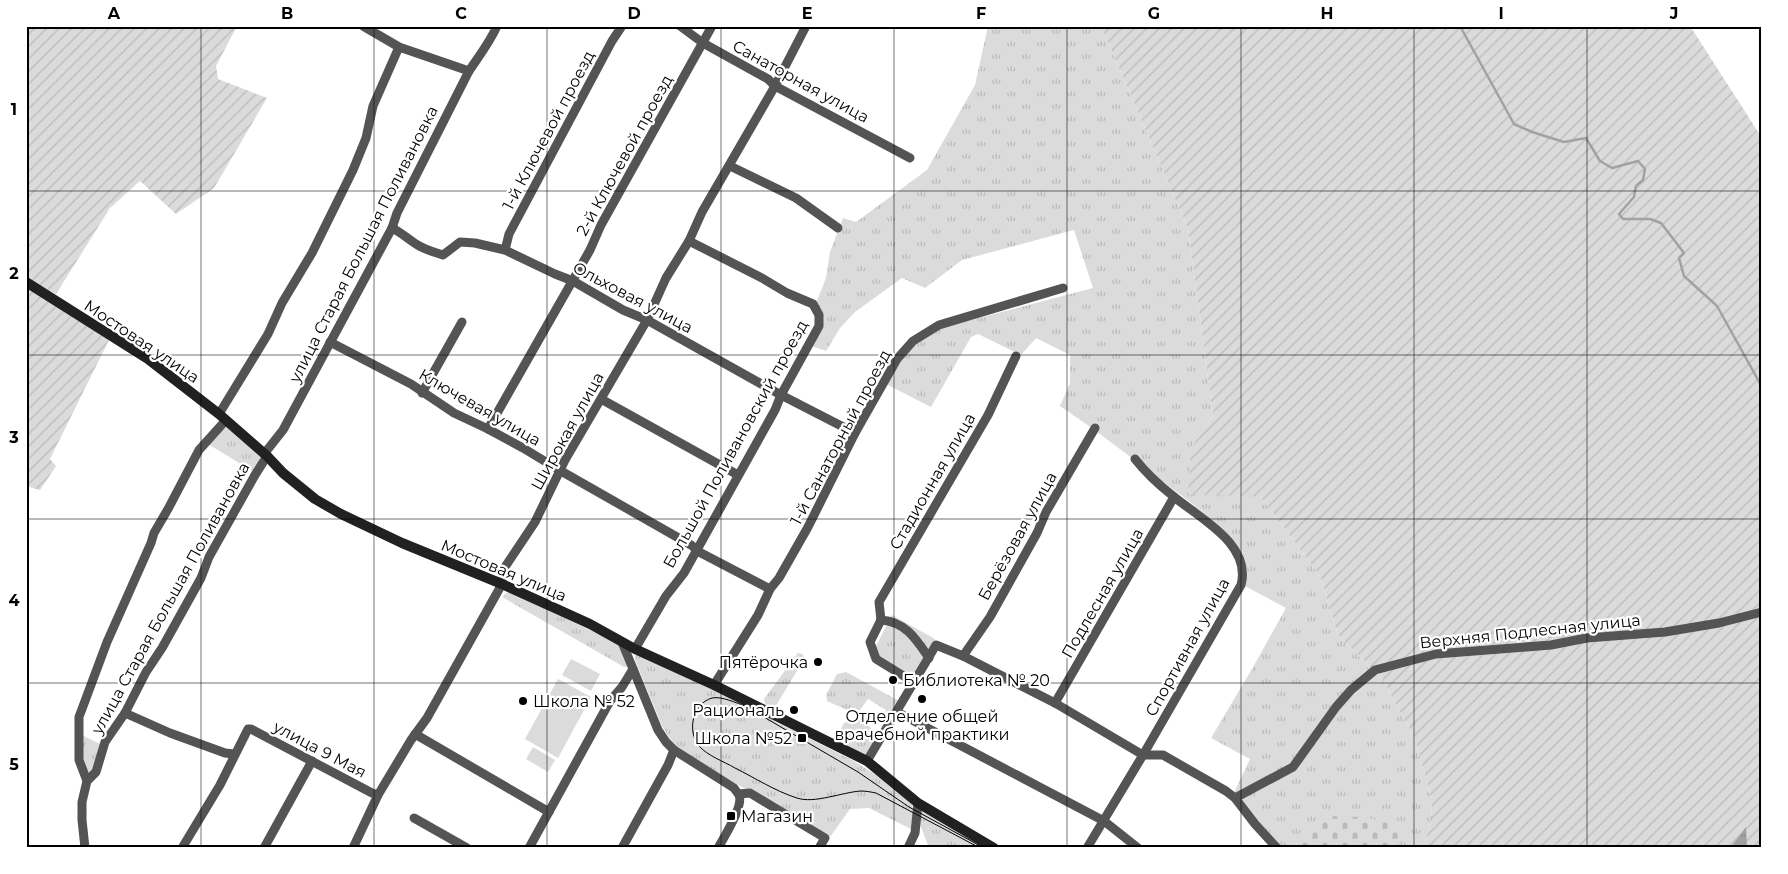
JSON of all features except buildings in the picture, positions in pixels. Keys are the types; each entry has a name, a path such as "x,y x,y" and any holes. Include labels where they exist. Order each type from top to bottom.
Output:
{"street":[{"path":"363,26 399,47 469,71"},
{"name":"улица Старая Большая Поливановка","path":"85,848 82,802 87,781 96,772 106,742 162,648 201,578 209,557 266,455 284,430 392,228 397,212 469,71 491,40 497,26"},
{"name":"1-й Ключевой проезд","path":"505,250 509,234 612,40 622,26"},
{"name":"Санаторная улица","path":"680,26 703,43 768,79 775,86 910,158"},
{"name":"2-й Ключевой проезд","path":"488,429 573,281 601,225 712,26"},
{"name":"Широкая улица","path":"353,848 378,795 415,734 427,718 502,584 503,570 535,522 565,460 647,320 666,278 689,241 702,212 775,86 806,26"},
{"name":"улица Старая Большая Поливановка","path":"87,781 79,760 79,717 107,642 154,533 199,450 223,417 268,334 282,303 312,253 353,170 366,138 373,106 399,47"},
{"path":"730,166 796,198 838,228"},
{"name":"Ольховая улица","path":"392,228 403,233 427,250 443,255 460,242 475,242 505,250 573,281 855,434"},
{"name":"Большой Поливановский проезд","path":"635,648 666,596 684,573 775,410 781,395 819,326 819,314 813,304 787,293 762,278 689,241"},
{"name":"Мостовая улица","path":"26,282 148,359 223,417 266,455 283,473 315,499 341,514 402,543 502,584 590,624 622,642 714,685 867,761 918,803 994,848"},
{"name":"1-й Санаторный проезд","path":"714,685 758,615 770,589 779,578 808,527 855,434 896,359 913,341 939,326 1063,288"},
{"path":"422,393 462,322"},
{"name":"Ключевая улица","path":"330,342 395,375 454,413 488,429 770,589"},
{"name":"Стадионная улица","path":"881,620 879,602 988,415 1016,356"},
{"path":"600,399 738,475"},
{"name":"Берёзовая улица","path":"963,656 990,617 1038,534 1046,512 1095,428"},
{"name":"Спортивная улица","path":"1087,848 1241,585 1243,576 1242,567 1235,550 1220,531 1174,497 1145,472 1135,459"},
{"name":"Подлесная улица","path":"1055,704 1174,497"},
{"name":"Верхняя Подлесная улица","path":"1235,798 1293,767 1336,707 1351,690 1375,670 1436,654 1551,645 1587,638 1665,632 1719,623 1762,612"},
{"path":"915,682 876,659 870,642 881,620 893,621 907,630 916,639 929,658"},
{"path":"622,642 658,730 666,742 674,750 736,791 750,793 825,838 819,848"},
{"path":"867,761 936,645 963,656 1055,704 1143,755 1163,755 1235,798 1277,848"},
{"path":"529,848 610,701 622,687 633,669"},
{"path":"897,712 1104,821 1138,848"},
{"path":"125,713 170,733 225,753 234,754 220,785 182,848"},
{"name":"улица 9 Мая","path":"234,754 248,729 251,729 378,795"},
{"path":"415,734 549,812"},
{"path":"622,848 668,765 674,750"},
{"path":"264,848 312,761"},
{"path":"718,848 740,801 736,791"},
{"path":"908,848 915,833 918,803"},
{"path":"414,818 467,848"}],"green space":[{"path":"26,26 237,26 216,66 218,79 267,98 214,188 176,214 140,181 110,208 56,294 26,278"},
{"path":"988,26 1101,26 1188,229 1213,415 1191,448 1260,496 1320,576 1338,635 1382,679 1415,739 1431,798 1432,820 1425,841 1417,848 1276,848 1234,793 1250,759 1211,738 1286,608 1245,586 1245,566 1240,550 1213,520 1087,424 1060,406 1070,383 1070,355 1036,338 1021,355 978,334 971,337 931,407 886,384 914,343 937,329 1093,288 1074,230 962,260 925,288 902,278 855,312 840,328 826,351 809,345 820,327 815,306 826,278 830,252 843,218 856,222 927,170 975,85"},
{"path":"1101,26 1690,26 1762,138 1762,848 1417,848 1425,841 1432,820 1431,798 1415,739 1382,679 1338,635 1320,576 1260,496 1188,495 1191,448 1213,415 1188,229"},
{"path":"26,288 109,340 50,459 56,466 40,490 26,486"},
{"path":"226,427 230,428 260,456 259,464 254,472 208,444"},
{"path":"507,593 512,593 615,642 620,647 628,666 624,667 502,597"},
{"path":"892,615 935,639 915,677 877,656 875,648"},
{"path":"798,653 803,654 804,659 774,709 765,704 764,699"},
{"path":"637,654 641,654 852,760 889,783 912,804 913,830 869,808 850,809 830,837 717,773 680,749 670,739 662,726 635,660"},
{"path":"571,659 600,674 591,691 562,675"},
{"path":"846,672 901,702 885,722 881,721 886,710 868,699 860,710 854,713 827,701 826,695 837,674"},
{"path":"558,679 591,697 558,758 525,739"},
{"path":"853,719 864,720 876,734 878,741 866,755 835,741 844,723"},
{"path":"82,735 102,745 94,770 87,775 81,761"},
{"path":"533,747 555,760 548,772 526,759"},
{"path":"920,810 987,848 929,848 918,819"},
{"path":"1325,816 1362,817 1385,821 1401,833 1397,848 1297,847"}],"water":[{"path":"1746,827 1747,848 1730,848"}],"waterway":[{"path":"1460,26 1514,124 1564,142 1586,138 1600,161 1612,168 1638,161 1645,169 1643,180 1636,186 1634,197 1619,214 1623,219 1650,219 1661,223 1684,253 1679,258 1684,276 1717,306 1762,387"}],"tram line":[{"path":"980,848 876,793 861,791 812,800 797,798 773,788 703,750 695,740 693,733 696,712 705,701 712,698 724,699 745,706 858,772 909,807 984,848"}],"place":[{"name":"Пятёрочка","path":"818,662"},
{"name":"Библиотека № 20","path":"893,680"},
{"name":"Отделение общей врачебной практики","path":"922,699"},
{"name":"Школа № 52","path":"523,701"},
{"name":"Рациональ","path":"794,710"},
{"name":"Школа №52","path":"802,738"},
{"name":"Магазин","path":"731,816"}]}
